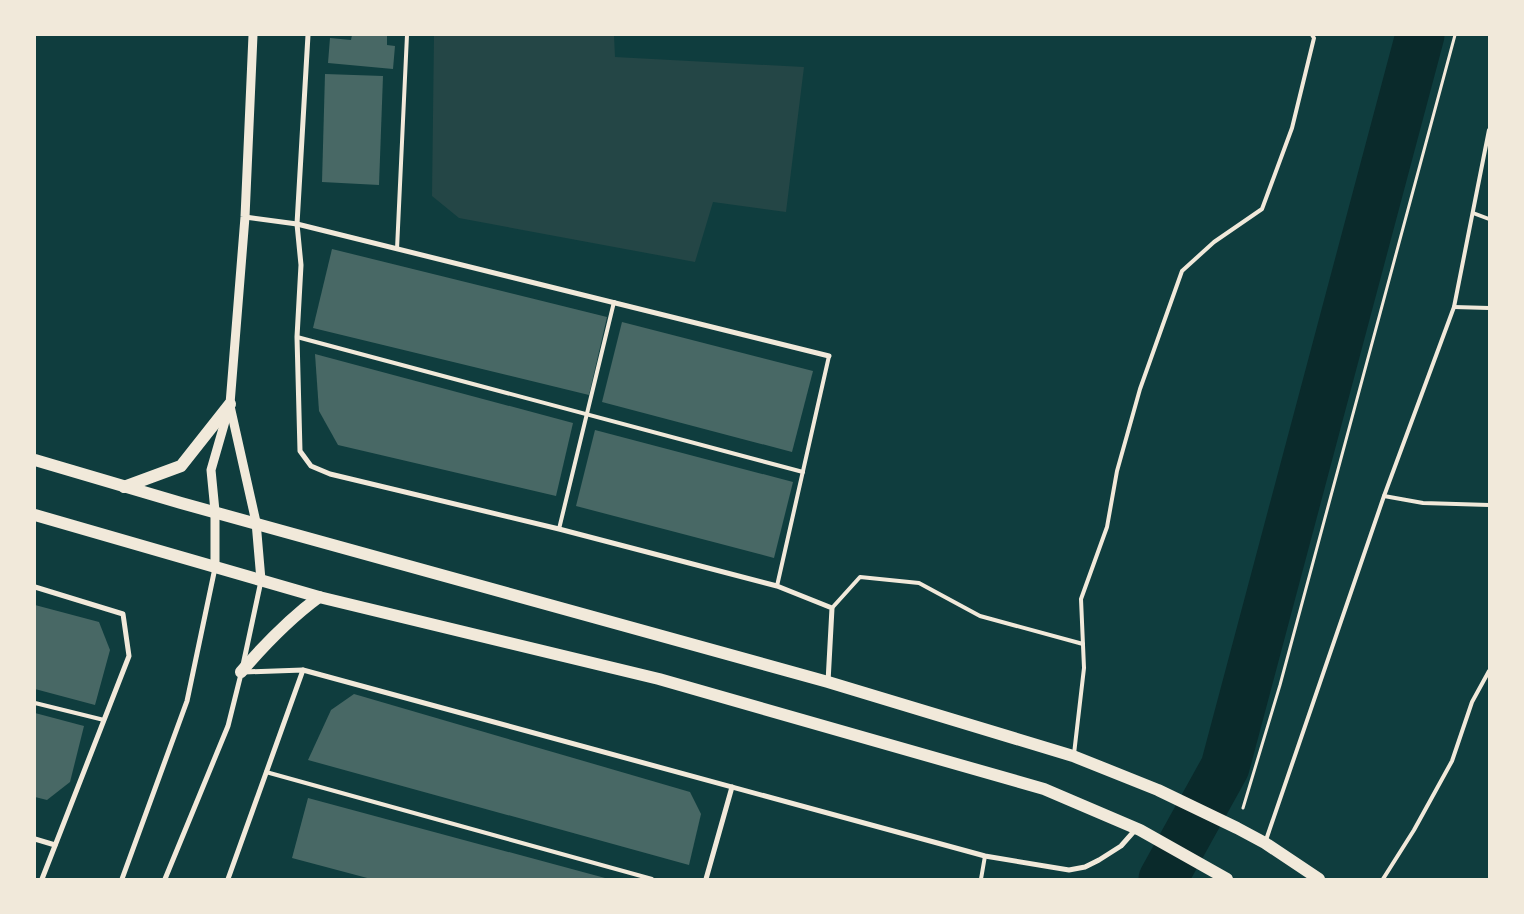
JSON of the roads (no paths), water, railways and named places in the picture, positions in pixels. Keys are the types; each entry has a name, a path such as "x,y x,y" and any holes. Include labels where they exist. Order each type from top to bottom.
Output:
{"main road":[{"path":"124,487 181,466 230,404"},
{"path":"35,460 124,487 256,522 828,682 1073,756 1158,790 1237,828 1265,843 1319,879"},
{"path":"35,515 319,597 669,681 1044,789 1138,830 1198,861 1227,879"},
{"path":"241,672 270,639 296,614 319,597"}],"street":[{"path":"122,879 187,701 215,568 215,511 211,470 230,404 245,217 253,35"},
{"path":"308,35 297,224 301,265 296,337 300,451 311,466 330,474 559,529 777,586 832,608 828,682"},
{"path":"245,217 297,224 829,356"},
{"path":"165,879 228,726 261,580 256,522 230,404"},
{"path":"35,587 123,614 129,656 42,879"},
{"path":"241,672 303,670 985,856 1069,870 1085,867 1099,860 1121,846 1138,830"},
{"path":"229,879 303,670"},
{"path":"706,879 732,787"},
{"path":"35,839 55,845"}],"lane":[{"path":"397,249 407,35"},
{"path":"1073,756 1084,668 1081,599 1107,527 1117,471 1140,389 1182,271 1214,242 1262,209 1292,128 1314,38 1312,35"},
{"path":"1265,843 1384,496 1454,307 1489,130"},
{"path":"1473,213 1489,219"},
{"path":"559,529 614,302"},
{"path":"1454,307 1489,308"},
{"path":"296,337 803,472"},
{"path":"777,586 829,356"},
{"path":"1384,496 1423,503 1489,505"},
{"path":"832,608 860,577 919,583 980,616 1083,644"},
{"path":"1383,879 1414,830 1452,761 1472,702 1489,672"},
{"path":"35,703 104,720"},
{"path":"266,772 652,879"},
{"path":"980,879 985,856"}],"waterway":[{"path":"1163,879 1225,767 1420,35"}]}
